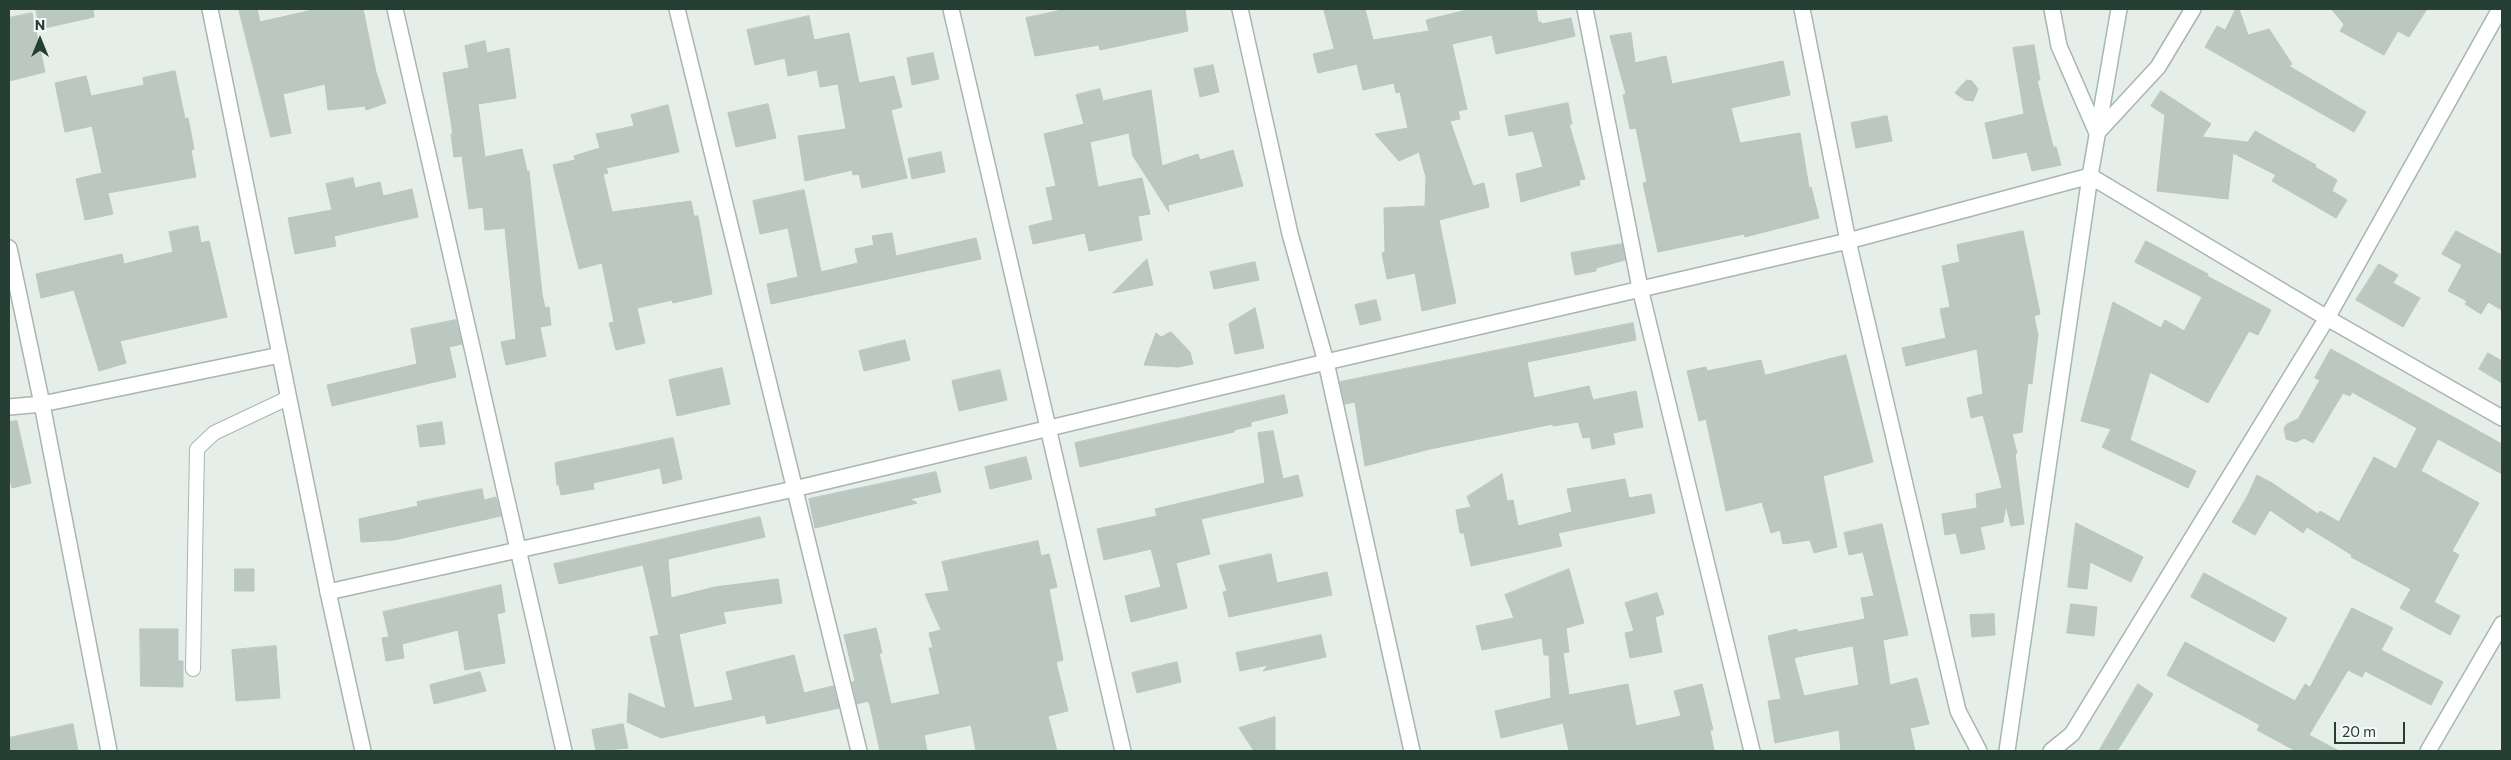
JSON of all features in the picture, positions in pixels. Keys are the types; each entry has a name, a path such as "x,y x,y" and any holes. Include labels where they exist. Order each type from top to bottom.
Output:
{"street":[{"path":"210,9 288,398 362,751"},
{"path":"395,9 564,751"},
{"path":"677,9 859,751"},
{"path":"951,9 1123,751"},
{"path":"1240,9 1290,234 1326,362 1412,751"},
{"path":"1586,9 1640,288 1752,751"},
{"path":"1802,9 1848,241 1958,711 1980,751"},
{"path":"2052,9 2059,46 2097,133"},
{"path":"2007,751 2090,176 2119,9"},
{"path":"2097,133 2158,67 2193,9"},
{"path":"2051,751 2072,734 2327,318 2500,9"},
{"path":"328,592 517,548 794,489 1640,288 1848,241 2090,176 2327,318 2502,418"},
{"path":"9,248 42,404 109,751"},
{"path":"9,407 42,404 280,355"},
{"path":"2428,751 2502,624"}],"lane":[{"path":"193,669 197,449 214,433 288,398"}],"building":[{"path":"36,9 93,9 94,17 40,29"},
{"path":"239,9 257,9 260,22 317,9 363,9 376,72 386,103 366,110 365,106 328,110 325,84 283,94 291,133 271,137"},
{"path":"1067,9 1185,9 1188,31 1100,50 1099,45 1035,56 1026,18"},
{"path":"1324,9 1365,9 1373,40 1429,31 1426,20 1471,9 1536,9 1538,22 1542,24 1571,18 1575,36 1496,54 1492,35 1452,44 1467,109 1458,111 1460,119 1450,121 1473,186 1484,183 1489,207 1439,220 1456,303 1422,311 1415,273 1387,279 1382,253 1385,252 1384,208 1425,206 1426,177 1419,152 1399,161 1375,134 1408,128 1400,92 1396,93 1394,83 1363,90 1357,64 1318,73 1313,54 1334,49"},
{"path":"2236,9 2239,9 2248,35 2269,29 2292,64 2289,66 2366,112 2354,132 2205,47 2217,26 2225,30"},
{"path":"2332,9 2427,9 2409,37 2398,31 2384,55 2340,31 2344,25"},
{"path":"32,13 45,72 9,81 9,18"},
{"path":"809,16 814,40 849,33 859,83 894,76 902,107 891,110 907,178 862,188 859,174 853,175 852,170 805,181 798,136 846,129 838,84 820,87 817,70 788,76 785,58 755,65 747,30"},
{"path":"1631,33 1635,63 1666,56 1672,84 1783,61 1790,95 1731,108 1740,143 1800,133 1809,188 1811,187 1819,218 1745,237 1744,234 1658,252 1643,183 1647,182 1636,128 1630,129 1623,95 1626,94 1610,36"},
{"path":"485,41 487,53 509,48 516,98 478,104 485,157 522,149 527,171 529,171 542,294 545,308 549,307 551,325 540,327 546,356 506,365 501,342 516,339 505,228 485,230 483,207 469,209 462,156 454,157 451,134 453,134 443,73 469,68 465,46"},
{"path":"2034,45 2040,80 2037,80 2053,147 2056,147 2061,165 2032,171 2027,152 1993,159 1985,123 2024,114 2013,48"},
{"path":"933,53 939,79 912,85 907,58"},
{"path":"1213,65 1219,92 1200,97 1194,69"},
{"path":"175,71 185,119 188,118 194,149 191,150 196,177 108,193 113,214 85,220 76,179 102,173 92,126 65,132 55,83 86,76 91,96 144,85 143,78"},
{"path":"1967,80 1972,81 1978,89 1973,101 1965,100 1955,93"},
{"path":"1100,89 1103,101 1151,90 1162,166 1198,154 1200,160 1233,150 1243,186 1168,205 1169,212 1133,156 1129,133 1090,142 1098,187 1142,178 1150,214 1138,216 1142,240 1089,251 1085,233 1033,244 1029,226 1053,220 1046,188 1056,186 1044,134 1084,124 1076,95"},
{"path":"2161,91 2211,124 2202,137 2248,142 2255,131 2316,165 2315,167 2337,180 2332,191 2347,200 2336,218 2272,181 2276,175 2233,153 2228,199 2157,191 2165,115 2151,106"},
{"path":"1568,103 1572,124 1569,124 1585,179 1579,180 1580,185 1521,202 1516,174 1543,167 1533,131 1509,136 1505,116"},
{"path":"768,104 776,138 736,147 728,113"},
{"path":"668,105 679,152 606,168 608,173 603,174 612,212 691,201 694,216 698,216 712,294 673,303 672,300 637,308 645,343 616,350 609,323 614,322 602,263 579,269 553,165 575,160 574,156 600,148 596,134 634,126 631,115"},
{"path":"1887,116 1892,141 1856,148 1851,123"},
{"path":"941,152 945,172 912,179 908,159"},
{"path":"353,178 355,188 380,182 383,196 412,189 418,217 334,236 336,246 295,254 288,218 332,210 326,184"},
{"path":"804,190 821,272 858,263 855,249 874,245 872,236 892,233 896,256 976,238 981,259 771,304 767,284 798,277 788,228 760,234 753,201"},
{"path":"198,226 201,243 209,241 227,317 120,341 126,363 99,371 74,290 41,298 36,274 122,254 124,264 173,252 169,232"},
{"path":"2023,231 2040,314 2034,316 2038,335 2032,384 2028,383 2022,432 2012,434 2017,453 2015,454 2024,524 2011,526 2006,505 2003,522 1980,527 1985,549 1961,554 1956,533 1945,535 1942,514 1977,508 1976,494 2002,488 1983,415 1971,418 1967,398 1983,394 1977,349 1906,366 1902,348 1946,338 1940,309 1950,307 1942,266 1960,262 1957,245"},
{"path":"2456,231 2502,255 2502,310 2488,302 2481,314 2465,304 2467,301 2448,291 2462,265 2442,254"},
{"path":"2146,241 2271,310 2258,335 2249,331 2208,403 2150,372 2130,440 2196,471 2188,488 2102,447 2111,429 2081,421 2113,302 2161,328 2165,320 2184,331 2202,297 2135,262"},
{"path":"1622,244 1625,260 1596,268 1596,271 1575,275 1571,253"},
{"path":"1147,259 1153,285 1113,293"},
{"path":"1255,262 1259,280 1214,289 1210,272"},
{"path":"2379,264 2398,275 2393,283 2420,298 2403,327 2356,300"},
{"path":"1376,300 1381,320 1360,325 1355,305"},
{"path":"1255,308 1264,348 1235,354 1229,324"},
{"path":"456,320 462,344 449,347 456,377 332,406 327,385 417,364 411,329"},
{"path":"1633,323 1636,340 1527,362 1534,398 1589,386 1593,400 1636,391 1643,427 1613,433 1615,444 1592,449 1590,437 1583,438 1578,422 1553,426 1553,424 1430,449 1365,466 1355,402 1345,404 1340,382"},
{"path":"1171,332 1190,352 1193,364 1178,367 1144,365 1156,333 1161,337"},
{"path":"905,340 910,360 864,371 859,351"},
{"path":"2331,349 2502,444 2502,474 2438,439 2421,471 2479,503 2452,551 2459,555 2434,602 2460,616 2450,635 2400,608 2411,589 2351,557 2352,555 2307,527 2303,533 2270,510 2255,535 2232,522 2257,475 2318,514 2320,511 2339,522 2374,457 2396,469 2417,428 2352,392 2350,396 2343,393 2313,443 2304,438 2296,442 2286,439 2284,428 2287,424 2298,419 2320,380 2315,378"},
{"path":"2488,353 2502,361 2502,383 2479,369"},
{"path":"1846,355 1873,462 1823,476 1837,547 1814,553 1810,540 1783,544 1780,530 1771,533 1762,502 1726,511 1706,419 1699,421 1687,371 1706,367 1707,371 1761,360 1765,375"},
{"path":"722,368 730,404 677,416 669,380"},
{"path":"1000,370 1007,400 959,411 952,381"},
{"path":"1284,395 1288,413 1251,422 1251,426 1234,430 1234,432 1080,467 1075,443"},
{"path":"17,421 31,483 12,488 9,474 9,422"},
{"path":"442,422 445,444 420,447 417,426"},
{"path":"1273,431 1283,479 1298,475 1303,496 1201,519 1210,554 1176,563 1187,608 1131,622 1125,596 1161,587 1151,549 1104,560 1097,529 1157,516 1155,509 1265,483 1258,433"},
{"path":"673,438 682,479 663,484 660,468 593,483 594,489 561,495 559,485 557,485 555,463"},
{"path":"1026,457 1032,479 990,489 985,467"},
{"path":"936,472 941,492 910,499 917,503 815,528 809,499"},
{"path":"1502,474 1507,501 1513,500 1518,526 1572,512 1567,489 1625,479 1629,498 1651,494 1655,513 1558,533 1562,546 1471,566 1464,533 1460,533 1456,510 1471,507 1467,497"},
{"path":"482,489 484,500 496,497 501,516 394,540 361,542 359,519 418,506 417,502"},
{"path":"760,517 765,537 668,559 671,598 715,587 778,579 782,603 723,612 726,623 679,634 694,708 733,700 726,672 794,655 804,693 833,686 839,708 767,724 765,715 661,738 627,722 629,693 666,709 650,637 659,635 643,565 559,584 554,564"},
{"path":"2076,523 2143,557 2131,582 2090,562 2087,589 2068,587"},
{"path":"1882,524 1908,635 1883,640 1890,685 1917,678 1929,724 1910,728 1915,751 1841,751 1839,730 1775,743 1768,701 1781,699 1768,636 1797,629 1798,632 1865,619 1861,598 1874,596 1863,552 1849,555 1844,533","holes":["1853,646 1859,685 1804,696 1794,658"]},
{"path":"1038,541 1041,556 1049,554 1057,587 1049,589 1063,660 1056,662 1068,711 1048,716 1057,751 976,751 971,725 924,735 927,751 880,751 870,705 868,701 857,704 852,682 855,681 844,635 876,628 882,653 879,653 891,704 940,694 929,648 933,648 929,633 941,630 925,594 949,591 942,562"},
{"path":"1271,554 1277,583 1327,572 1332,595 1229,617 1223,592 1227,591 1219,566"},
{"path":"235,569 254,569 254,591 235,591"},
{"path":"1569,569 1584,623 1566,628 1569,652 1563,653 1569,695 1628,684 1636,726 1681,716 1674,691 1702,684 1713,730 1710,730 1714,751 1569,751 1563,723 1501,738 1495,711 1551,698 1549,655 1544,655 1542,638 1482,650 1476,626 1514,618 1505,595"},
{"path":"2204,573 2287,618 2274,642 2191,597"},
{"path":"501,585 505,612 497,614 505,663 465,670 458,630 402,644 404,658 386,661 382,638 389,637 383,612"},
{"path":"1657,593 1664,614 1655,617 1662,652 1630,658 1625,633 1634,631 1625,603"},
{"path":"2071,604 2097,607 2094,636 2067,633"},
{"path":"2352,608 2393,628 2381,650 2443,682 2431,705 2365,671 2362,677 2348,670 2309,735 2339,751 2296,751 2257,730 2260,725 2167,675 2185,642 2295,701 2305,684 2310,687"},
{"path":"1994,614 1995,635 1972,637 1970,615"},
{"path":"140,629 178,629 178,661 183,661 183,687 141,686"},
{"path":"1321,635 1326,657 1263,671 1268,665 1240,671 1236,653"},
{"path":"276,646 280,698 236,701 232,650"},
{"path":"1177,662 1181,682 1137,693 1132,673"},
{"path":"480,672 486,691 434,704 430,685"},
{"path":"2138,684 2153,694 2117,751 2099,751"},
{"path":"1275,717 1275,751 1254,751 1239,728"},
{"path":"73,724 78,751 9,751 9,738"},
{"path":"623,724 628,748 596,751 592,730"}]}
